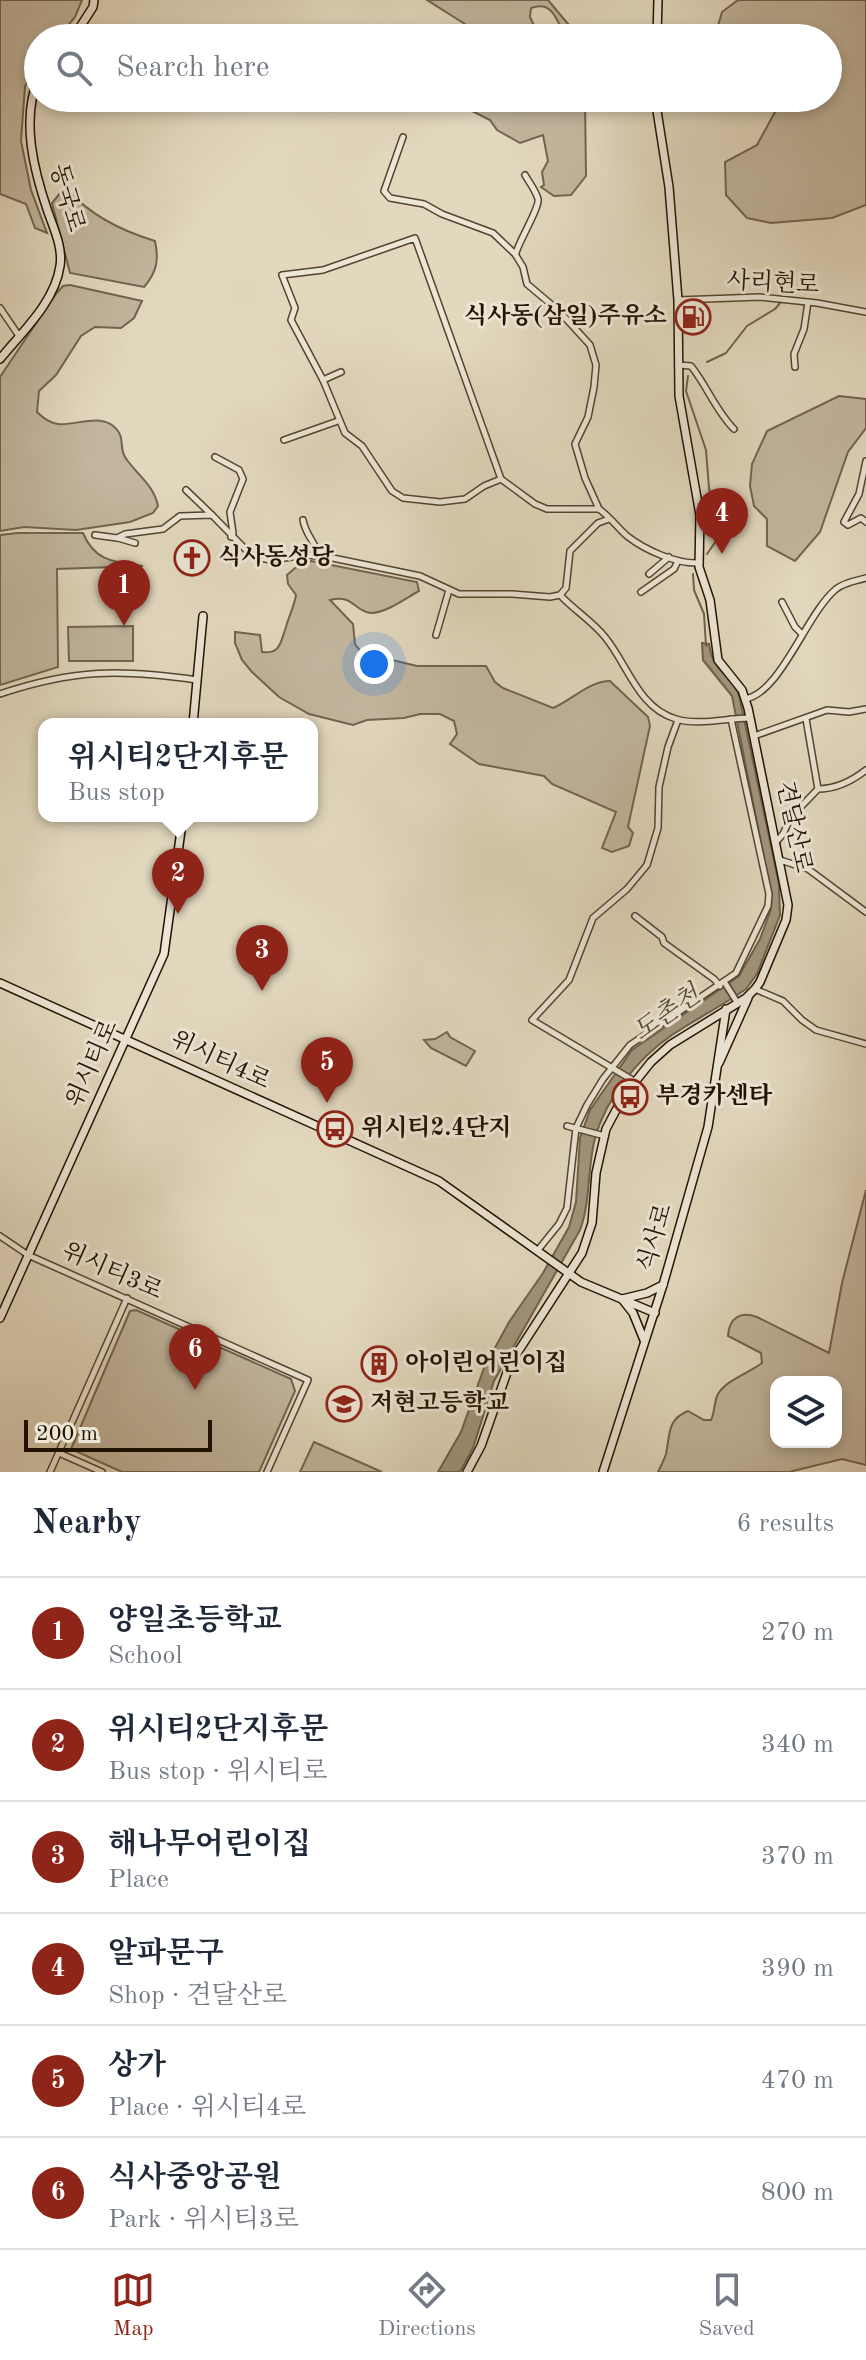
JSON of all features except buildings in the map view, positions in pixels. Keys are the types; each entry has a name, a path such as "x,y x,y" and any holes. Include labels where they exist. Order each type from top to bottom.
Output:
{"street":[{"path":"82,24 94,0"},
{"path":"657,24 658,0"},
{"name":"동국로","path":"0,359 40,311 60,266 60,248 38,183 31,112"},
{"name":"견달산로","path":"657,112 669,187 678,300 679,396 700,515 699,563 712,607 718,660 736,680 745,699 780,860 787,913 760,982 733,1028 718,1064"},
{"path":"403,137 384,191 390,198 424,204 493,233 515,254 523,267 527,284 559,311 590,345 596,365 594,387 588,417 575,444 599,509 630,538 685,564 699,563"},
{"path":"515,254 520,238 538,207 538,200 525,175"},
{"path":"501,479 465,499 440,502 403,498 392,491 362,446 345,433 338,421 323,380 291,320 295,308 282,275 323,270 415,238 501,479 547,509 599,509"},
{"name":"사리현로","path":"678,300 760,297 866,312"},
{"path":"795,367 794,354 804,329 808,302"},
{"path":"0,308 19,336"},
{"path":"678,365 691,366 705,383 723,418 734,429"},
{"path":"323,380 341,372"},
{"path":"284,440 338,421"},
{"path":"215,457 239,470 243,479 230,512 231,537"},
{"path":"866,461 859,494 844,522 848,525 861,518 866,522"},
{"path":"186,490 252,556 270,560 318,556 420,576 459,594 560,595 566,588 570,551 598,523 609,519"},
{"path":"117,538 163,529 180,516 212,515"},
{"path":"303,520 306,535 317,547 318,556"},
{"path":"95,535 135,543"},
{"path":"649,574 669,557"},
{"path":"641,592 674,569 678,561"},
{"path":"745,699 758,694 772,682 801,633 835,590 847,582 866,578"},
{"path":"436,635 449,590"},
{"path":"560,595 609,641 635,685 664,715 678,720 748,718"},
{"path":"782,602 801,633"},
{"path":"194,718 203,616"},
{"path":"0,694 35,681 84,673 137,672 197,680"},
{"path":"754,736 827,710 849,712 866,709"},
{"path":"541,1252 567,1208 578,1129 587,1105 630,1045 736,973 768,906 769,894 733,718"},
{"path":"806,719 818,789"},
{"path":"633,1080 559,1039 532,1020 569,980 593,918 627,889 647,865 658,828 659,787 678,720"},
{"path":"776,842 791,817 818,789 830,789 855,779 866,770"},
{"name":"위시티로","path":"0,1318 164,954 182,822"},
{"path":"780,860 808,869 866,912"},
{"path":"635,916 662,937 664,943 724,984 736,1001"},
{"name":"위시티4로","path":"0,983 439,1181 566,1270"},
{"path":"467,1472 481,1446 510,1364 566,1270 582,1253 588,1236 603,1135 633,1080 670,1045 752,992 783,1001 816,1030 866,1044"},
{"name":"식사로","path":"603,1472 655,1313 708,1127 726,1009"},
{"path":"567,1126 603,1135"},
{"name":"위시티3로","path":"0,1236 28,1255 308,1380 267,1472"},
{"path":"566,1270 581,1282 655,1313"},
{"path":"622,1299 647,1293 663,1285"},
{"path":"50,1472 127,1298"},
{"path":"622,1299 633,1313 644,1340"},
{"path":"59,1453 102,1472"}],"shaded area":[{"path":"0,0 82,0 69,24 24,24 21,141 31,190 47,233 35,228 26,204 0,194"},
{"path":"427,0 548,0 568,24 559,24 549,9 538,6 531,8 533,24 465,24"},
{"path":"738,0 866,0 866,205 832,218 771,223 747,218 726,195 725,162 757,145 775,112 842,112 842,24 718,24 722,12"},
{"path":"474,112 585,112 586,176 571,195 554,196 541,187 544,185 542,172 548,161 543,135 520,143 497,130 490,120"},
{"path":"68,190 108,222 155,241 156,266 144,287 70,273 52,203 61,192"},
{"path":"63,286 142,301 134,318 121,328 95,327 81,336 56,375 39,391 37,412 55,423 98,421 112,425 120,434 124,456 150,487 158,506 153,513 130,522 76,530 24,527 0,531 0,377 55,295"},
{"path":"839,396 866,399 866,428 848,452 820,532 795,561 767,546 767,519 754,506 750,486 752,464 767,431"},
{"path":"83,533 94,550 107,559 143,566 57,569 58,667 0,685 0,535"},
{"path":"311,561 417,582 419,591 377,612 365,612 344,599 330,600 353,624 355,644 365,657 380,657 417,666 486,666 495,682 503,688 553,708 588,687 610,681 648,717 650,726 628,827 633,833 629,846 612,852 602,848 616,812 552,784 544,776 479,764 450,744 457,734 454,721 440,714 367,720 353,725 309,714 279,697 242,660 235,643 235,632 260,635 262,652 277,649 296,595 288,584 287,575"},
{"path":"133,626 133,661 69,661 68,627"},
{"path":"702,643 709,644 714,661 739,695 779,884 780,915 757,974 746,989 659,1044 615,1094 595,1138 580,1230 494,1381 473,1448 460,1472 438,1472 461,1432 484,1368 569,1227 576,1202 580,1138 590,1110 632,1050 739,976 760,939 771,909 771,894 732,696 703,660"},
{"path":"447,1032 450,1037 475,1051 466,1066 431,1048 424,1040 435,1039"},
{"path":"866,1190 866,1465 842,1459 789,1472 658,1472 676,1418 688,1411 704,1420 711,1420 722,1389 762,1363 761,1353 728,1336 733,1320 745,1315 757,1317 829,1353 842,1283"},
{"path":"136,1310 291,1379 295,1391 259,1472 122,1472 71,1449 130,1311"},
{"path":"314,1442 382,1472 300,1472"}],"waterway":[{"name":"도촌천","path":"707,362 726,353 747,326 780,303"},
{"name":"도촌천","path":"688,376 686,391 706,450 709,488 717,525 716,541 707,554"},
{"name":"도촌천","path":"693,574 694,590 704,614 706,646"}],"place":[{"name":"식사동(삼일)주유소","path":"693,317"},
{"name":"알파문구","path":"722,554"},
{"name":"식사동성당","path":"192,558"},
{"name":"양일초등학교","path":"124,626"},
{"name":"위시티2단지후문","path":"178,914"},
{"name":"해나무어린이집","path":"262,991"},
{"name":"부경카센타","path":"630,1097"},
{"name":"상가","path":"327,1103"},
{"name":"위시티2.4단지","path":"335,1129"},
{"name":"아이린어린이집","path":"379,1364"},
{"name":"식사중앙공원","path":"195,1390"},
{"name":"저현고등학교","path":"344,1404"}]}
